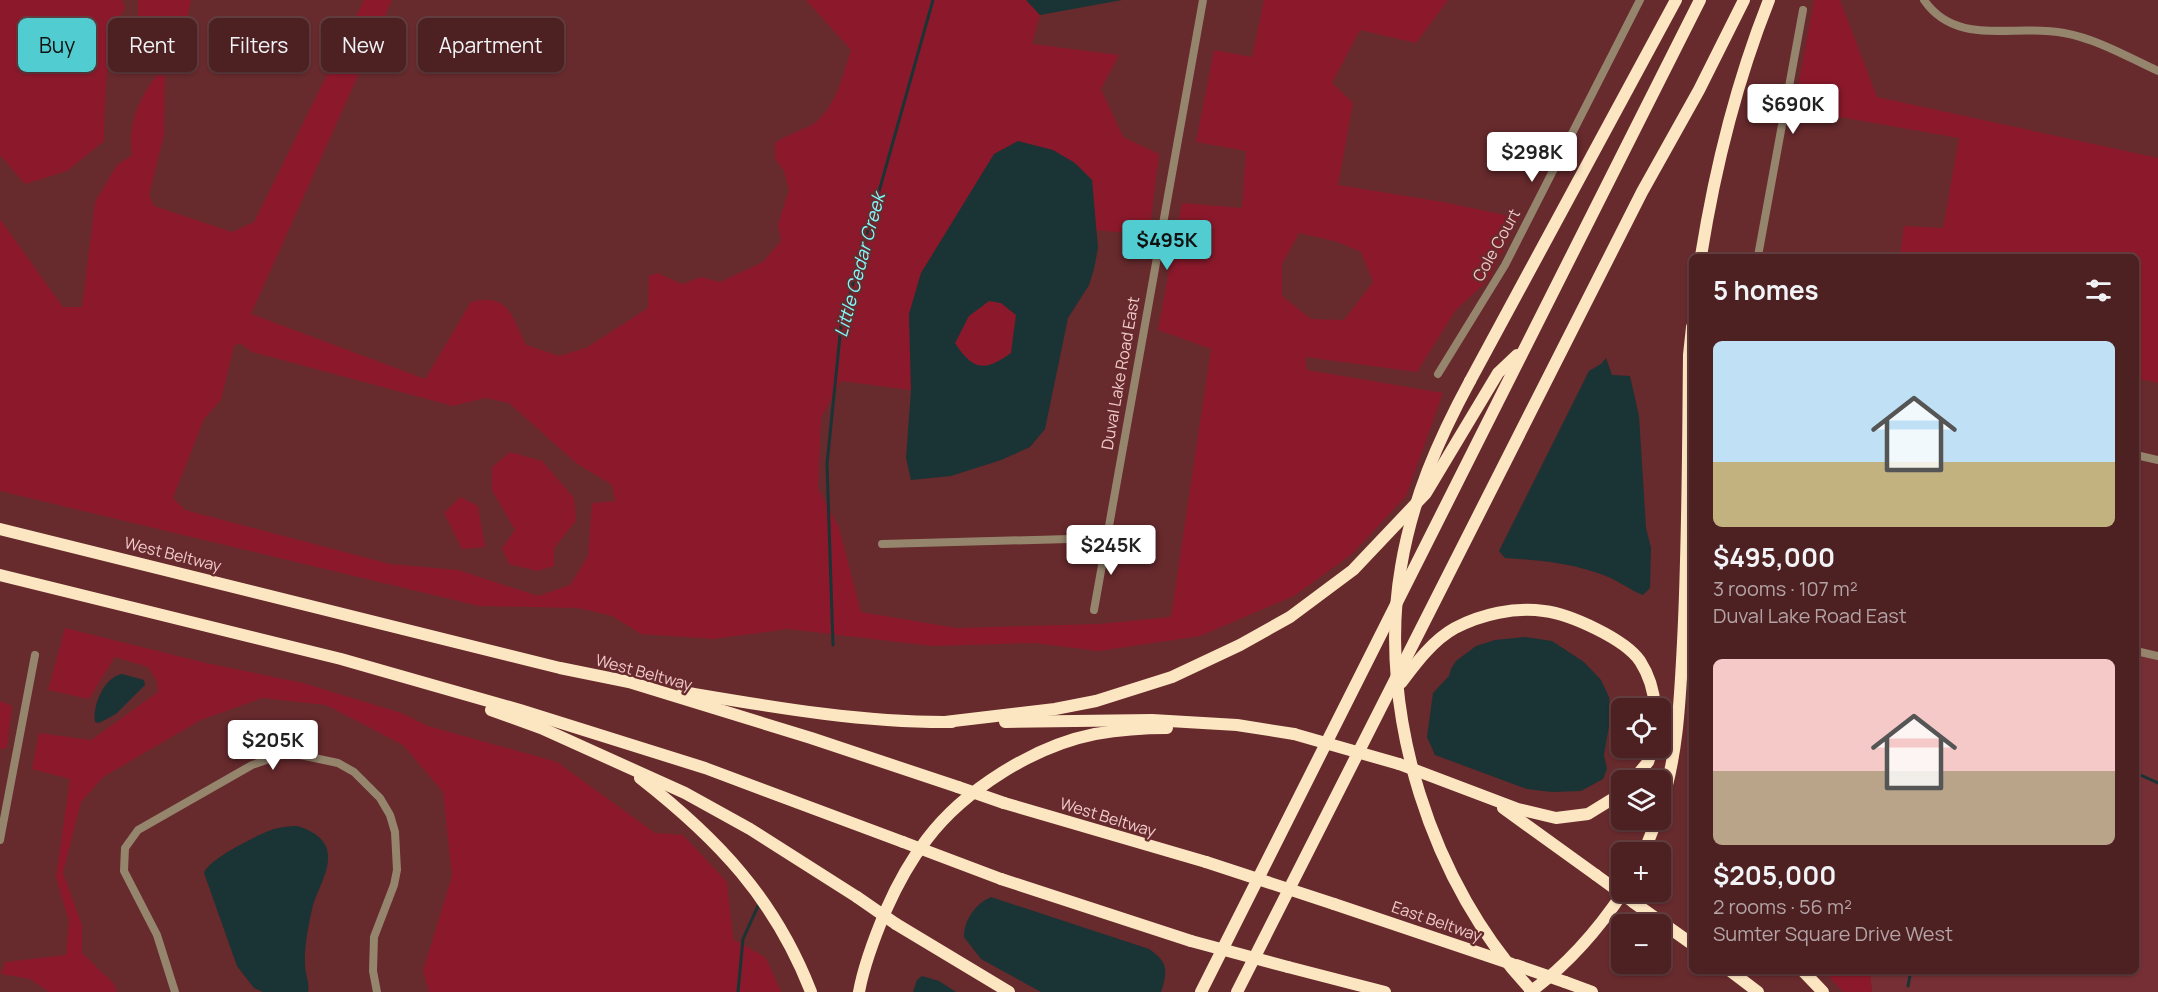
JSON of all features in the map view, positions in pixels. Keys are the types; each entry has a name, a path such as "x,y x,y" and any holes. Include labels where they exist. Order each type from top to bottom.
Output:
{"highway":[{"path":"1616,902 1582,946 1532,992 1484,930 1439,848 1417,785 1403,727 1395,625 1399,576 1408,531 1430,464 1470,381 1676,0"},
{"path":"1202,992 1701,0"},
{"path":"1237,992 1642,192 1699,90 1744,0"},
{"path":"1701,254 1719,157 1736,94 1769,0"},
{"path":"945,722 1055,709 1107,697 1172,677 1240,645 1290,617 1353,570 1426,493 1498,373 1524,348"},
{"path":"1671,770 1676,735 1688,551 1689,355"},
{"name":"West Beltway","path":"0,529 560,668 629,682 1004,803 1270,883"},
{"path":"1688,551 1689,564"},
{"path":"0,574 341,659 520,710 705,768 1001,879 1191,941 1385,992"},
{"path":"1385,702 1423,655 1454,628 1500,611 1543,611 1573,618 1611,637 1639,659 1654,691 1654,698"},
{"path":"341,659 541,728 616,764 685,793 750,829 896,924 1009,992"},
{"path":"629,682 756,704 883,720 945,722 1152,720 1238,725 1294,734 1399,764 1518,809 1556,818 1588,814 1611,800"},
{"path":"859,992 873,940 900,879 928,837 971,794 1050,748 1094,735 1141,729 1238,725"},
{"path":"616,764 641,778 682,811 738,866 778,924 800,965 811,992"},
{"path":"1487,797 1689,942"},
{"name":"East Beltway","path":"1270,883 1592,992"},
{"path":"1734,974 1758,992"},
{"path":"1806,974 1823,992"}],"street":[{"name":"Duval Lake Road East","path":"1094,610 1105,538 1203,0"},
{"name":"Cole Court","path":"1438,374 1505,265 1640,0"},
{"path":"1924,0 1936,16 1962,29 2039,29 2064,33 2084,38 2158,71"},
{"path":"1758,254 1803,10"},
{"path":"2139,456 2158,460"},
{"path":"882,544 1105,538"},
{"path":"2139,652 2158,656"},
{"path":"0,840 1,824 35,655"},
{"path":"175,992 157,935 124,871 125,848 138,830 252,765 281,755 300,754 320,757 354,772 380,798 393,824 398,851 397,870 394,885 374,937 373,971 377,992"}],"shaded area":[{"path":"0,0 122,0 125,8 120,18 108,18 104,141 67,171 25,184 0,155"},
{"path":"138,0 191,0 187,18 138,17"},
{"path":"364,0 392,0 384,18 355,18"},
{"path":"806,0 1026,0 1040,15 1032,44 1119,55 1101,89 1123,137 1159,154 1149,235 1096,230 1092,180 909,314 911,390 841,381 821,418 818,488 839,528 861,612 956,628 1099,624 1171,617 1211,349 1158,330 1182,203 1242,208 1246,151 1196,142 1214,50 1252,57 1264,0 1448,0 1416,43 1360,30 1332,83 1353,103 1338,185 1443,202 1519,218 1488,280 1455,311 1417,372 1305,357 1307,370 1443,393 1406,496 1352,554 1294,596 1200,636 1099,651 1034,643 932,646 788,629 713,639 641,634 612,616 578,608 479,606 0,491 0,219 63,307 82,307 95,202 117,165 132,155 131,133 136,112 157,75 165,76 164,135 149,195 154,206 232,232 254,222 328,72 360,72 251,314 425,379 471,302 494,301 508,309 526,345 559,356 586,348 648,308 649,276 657,273 682,284 701,277 720,282 763,262 781,241 778,224 789,190 784,171 775,159 775,143 813,124 824,114 838,88 851,50","holes":["1299,233 1338,242 1361,252 1373,282 1344,320 1311,319 1282,296 1282,264","240,343 252,352 453,406 485,398 509,403 576,463 612,485 615,501 592,503 588,556 570,585 538,596 458,570 390,564 185,510 173,498 204,419 221,400 234,346"]},
{"path":"1814,0 1840,0 1877,97 2158,158 2158,383 2139,379 2139,254 1900,254 1904,226 1943,228 1959,138 1794,109"},
{"path":"989,301 1001,303 1016,315 1011,353 994,363 980,366 968,359 955,343 969,316"},
{"path":"510,452 542,461 574,498 576,521 554,548 554,566 537,571 509,564 502,548 515,530 492,490 492,467"},
{"path":"460,497 478,506 485,547 462,549 444,513"},
{"path":"65,628 206,663 303,683 401,713 428,726 557,762 655,833 683,835 727,882 733,939 766,958 781,992 429,992 423,971 452,876 443,792 403,745 326,705 262,698 201,720 103,777 81,802 63,873 82,925 82,953 114,984 117,992 49,992 30,979 1,974 5,962 66,955 69,921 56,877 70,779 32,769 39,733 91,740 158,692 157,681 148,667 115,657 89,699 48,690"},
{"path":"2139,655 2158,659 2158,992 1872,992 1870,974 2139,974"},
{"path":"0,701 12,706 7,748 0,749"},
{"path":"1827,974 1870,974 1872,992 1843,992"}],"water":[{"path":"1026,0 1122,0 1040,15"},
{"path":"1018,141 1053,150 1075,163 1092,180 1098,248 1094,269 1089,285 1068,318 1045,429 1030,447 1001,460 951,476 911,480 906,458 911,390 909,314 921,273 994,154","holes":["989,301 1001,303 1016,315 1011,353 987,366 980,366 968,359 955,343 969,316"]},
{"path":"1606,358 1612,375 1630,376 1639,416 1646,528 1651,548 1650,588 1643,595 1611,578 1581,568 1505,558 1499,551 1589,371"},
{"path":"1525,637 1552,641 1584,662 1601,680 1609,697 1611,713 1604,755 1607,769 1603,779 1581,791 1552,792 1527,789 1435,755 1427,737 1433,693 1449,676 1456,661 1476,646 1495,640"},
{"path":"122,674 144,680 145,685 116,714 99,723 95,722 95,708 101,693 110,681"},
{"path":"297,826 308,830 322,840 328,856 327,868 313,905 307,934 305,965 308,992 263,992 254,988 237,966 204,873 224,854 246,841 274,829"},
{"path":"991,897 1149,949 1160,958 1165,967 1161,992 1041,992 981,959 964,937 968,919 975,908"},
{"path":"922,976 939,981 956,992 913,992 917,980"}],"waterway":[{"name":"Little Cedar Creek","path":"833,645 827,464 841,326 933,0"},
{"path":"2139,774 2158,783"},
{"name":"Little Cedar Creek","path":"738,992 743,939 758,906"},
{"path":"1908,986 1910,974"}]}
